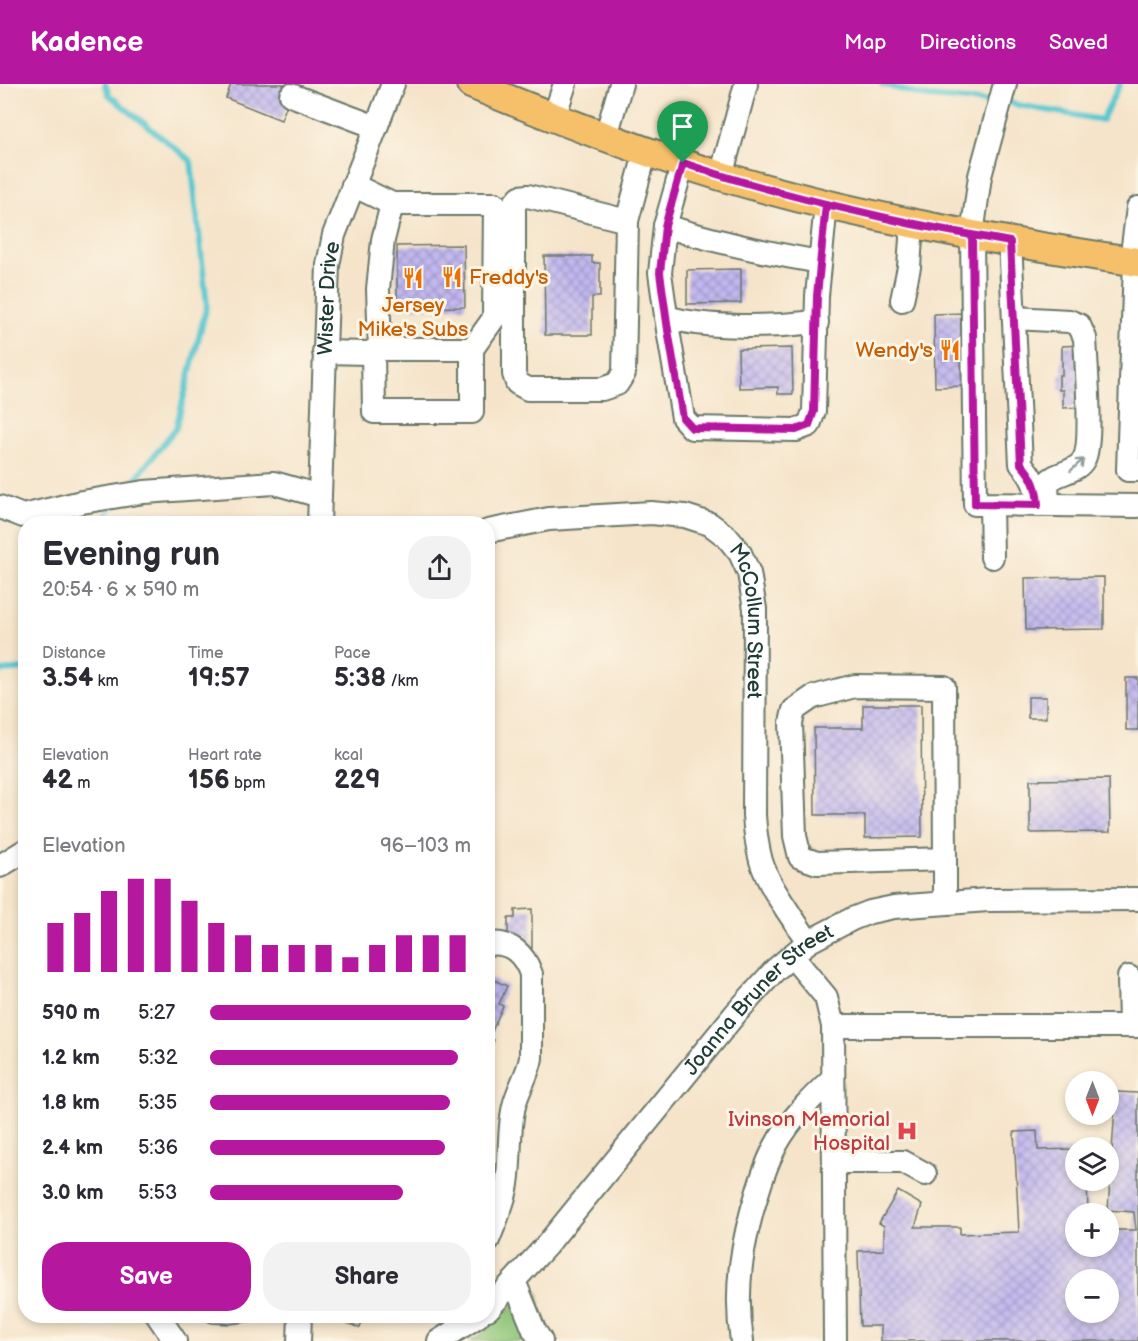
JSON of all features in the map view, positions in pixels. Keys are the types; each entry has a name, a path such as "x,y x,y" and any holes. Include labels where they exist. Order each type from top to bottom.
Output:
{"main road":[{"path":"471,84 554,117 721,176 912,224 1134,262"}],"street":[{"name":"Wister Drive","path":"319,516 328,265 334,235 393,84"},
{"path":"554,117 565,84"},
{"path":"606,136 621,84"},
{"path":"721,176 746,84"},
{"path":"1005,84 980,176 972,235 975,504 1138,506"},
{"path":"291,95 376,127"},
{"path":"627,221 528,196 520,197 514,204 514,374 517,384 528,389 602,389 617,384 624,373 627,221 646,150"},
{"path":"683,163 665,226 660,273 683,418 692,428 796,430 809,425 814,411 820,262 826,204"},
{"path":"353,185 392,204 495,204 494,318 472,348 472,412 374,412 378,289 383,240 392,204"},
{"path":"1138,208 1134,262 1135,442 1128,470 1138,470"},
{"path":"902,300 909,267 912,224"},
{"path":"665,226 716,242 820,262"},
{"path":"1010,242 1021,464 1029,472 1043,505"},
{"path":"666,317 686,322 746,325 817,322"},
{"path":"1014,318 1069,321 1079,325 1085,338 1089,430 1085,458 1073,471 1051,478 1029,472"},
{"path":"324,352 368,353 376,350 472,348"},
{"path":"1043,505 1047,483 1051,478"},
{"path":"0,507 23,516 82,502 144,492 274,483 320,496"},
{"path":"991,505 992,557"},
{"name":"McCollum Street","path":"495,530 549,519 651,513 685,516 710,524 728,537 749,573 755,609 754,815 758,846 762,863 800,949 826,997 833,1026 835,1341"},
{"path":"945,859 817,863 800,857 795,836 791,723 794,710 813,697 855,686 944,687 945,859 945,902"},
{"path":"0,866 18,855"},
{"name":"Joanna Bruner Street","path":"495,1299 546,1246 736,1013 775,970 800,949 834,927 870,912 945,902 1138,899"},
{"path":"495,945 509,946 519,951 527,962 531,974 531,1058 529,1070 513,1108 507,1184 495,1222"},
{"path":"833,1026 1134,1026 1129,977"},
{"path":"742,1341 738,1317 739,1273 747,1226 765,1170 782,1134 804,1106 833,1078"},
{"path":"834,1162 903,1162 925,1173"},
{"path":"514,1281 534,1330 541,1341"},
{"path":"163,1323 175,1341"},
{"path":"299,1341 300,1323"},
{"name":"Joanna Bruner Street","path":"439,1341 464,1323"}],"green space":[{"path":"525,1294 539,1294 541,1341 470,1341 495,1322"}],"building":[{"path":"231,84 295,84 281,120 226,98"},
{"path":"464,245 465,307 397,308 397,246"},
{"path":"544,256 592,256 592,263 600,263 600,297 592,297 592,335 545,335"},
{"path":"741,269 741,303 687,304 687,270"},
{"name":"Wendy's","path":"965,313 967,386 935,387 934,314"},
{"path":"1082,345 1083,407 1063,408 1063,390 1059,390 1059,375 1062,375 1062,346"},
{"path":"792,348 793,394 778,394 778,387 739,388 738,349"},
{"path":"1104,577 1104,629 1026,630 1025,578"},
{"path":"1126,678 1138,678 1138,730 1126,730"},
{"path":"1028,697 1046,697 1046,718 1028,718"},
{"path":"863,705 921,705 922,837 865,838 865,815 815,815 814,728 863,728"},
{"path":"1109,779 1110,832 1030,833 1030,780"},
{"path":"532,909 532,948 518,948 508,943 508,918 515,918 515,910"},
{"path":"495,980 507,986 499,1004 503,1006 495,1024"},
{"path":"1119,1092 1138,1093 1138,1341 881,1341 881,1326 860,1326 858,1251 884,1250 884,1226 879,1223 898,1191 922,1205 915,1227 960,1227 960,1234 1019,1232 1014,1132 1037,1131 1038,1150 1065,1149 1065,1191 1087,1191 1088,1203 1065,1203 1065,1257 1119,1257 1119,1230 1136,1230 1134,1212 1119,1211 1119,1203 1108,1203 1109,1191 1119,1191 1119,1137 1113,1137 1114,1125 1119,1125"},
{"path":"346,1323 362,1323 360,1328"}],"waterway":[{"path":"105,84 109,95 191,161 207,305 176,428 128,488"},
{"path":"882,84 927,97 1012,103 1102,120 1120,84"},
{"path":"105,516 116,503"},
{"path":"0,671 18,670"}],"place":[{"name":"Freddy's","path":"452,277"},
{"name":"Jersey Mike's Subs","path":"413,278"},
{"name":"Wendy's","path":"950,350"},
{"name":"Ivinson Memorial Hospital","path":"907,1131"}],"route":[{"path":"683,163 665,226 660,273 683,418 692,428 796,430 809,425 814,411 817,366 817,296 826,204 912,224 972,235 1010,242 1021,464 1029,472 1037,488 1038,505 975,504 972,235 912,224 812,200 721,176 683,163"}]}
